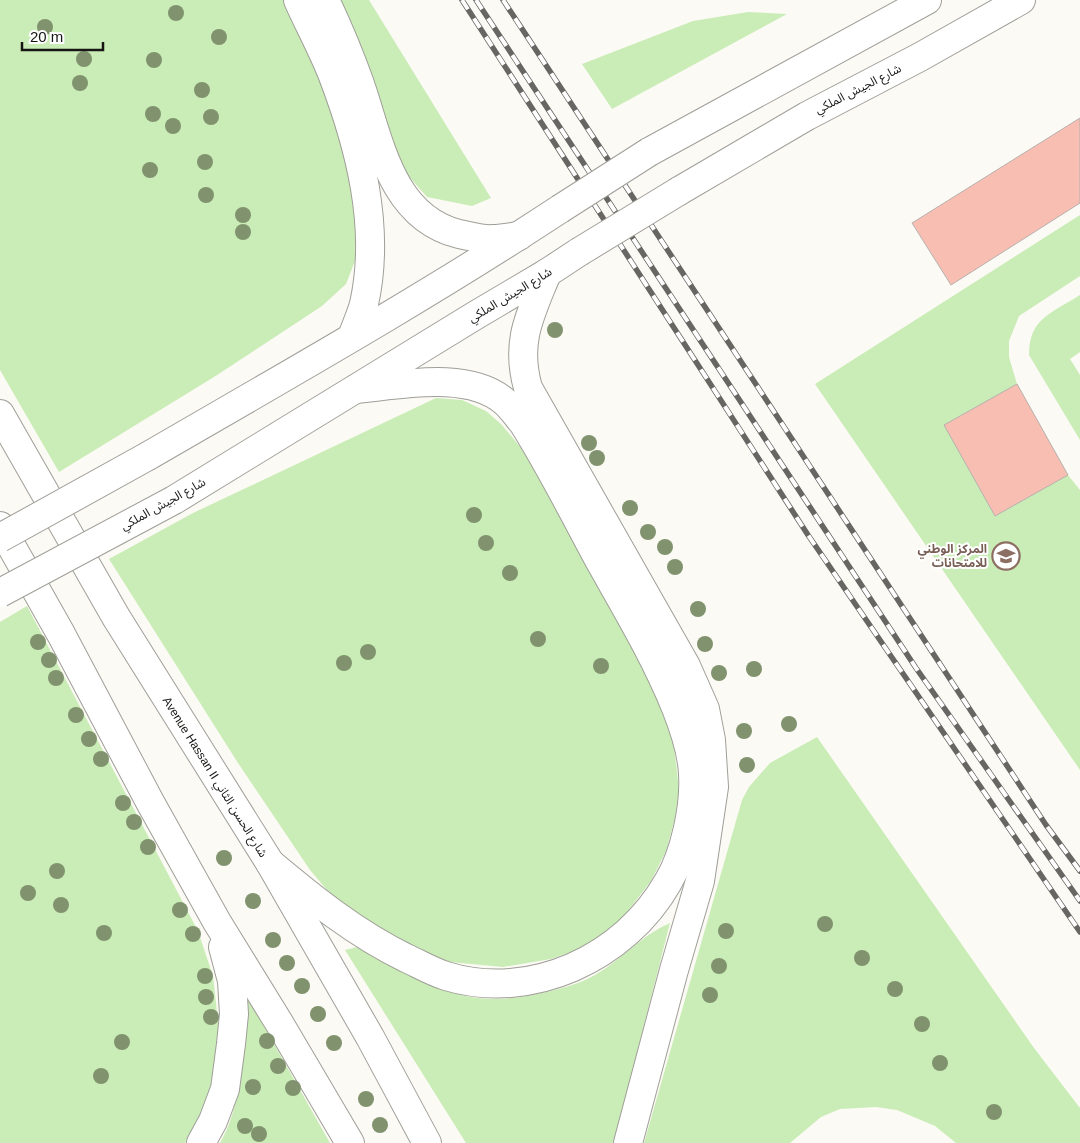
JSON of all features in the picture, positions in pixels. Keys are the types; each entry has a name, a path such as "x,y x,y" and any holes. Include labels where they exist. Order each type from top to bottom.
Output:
{"main road":[{"path":"298,0 332,75 346,113 358,153 366,197 370,239 369,274 364,306 352,337"},
{"path":"325,0 360,83 390,171 402,194 415,211 430,223 454,232 491,240 519,236"},
{"path":"0,538 148,456 352,337 519,236 649,152 927,0"},
{"name":"شارع الجيش الملكي","path":"0,593 174,500 548,273 679,191 807,116 920,57 1021,0"},
{"path":"548,273 527,323 522,352 528,388 686,666 705,709 711,740 714,787 700,881 664,1004 628,1143"},
{"path":"270,863 336,916 387,949 445,976 476,983 512,983 548,977 578,966 604,951 628,933 650,909 670,881 685,842 691,811 693,773 685,732 672,698 651,651 523,422 505,402 487,391 467,385 444,382 356,389"},
{"name":"Avenue Hassan II شارع الحسن الثاني","path":"0,414 116,617 270,863 370,1037 427,1143"},
{"path":"0,526 61,634 150,802 217,922 350,1143"},
{"path":"201,1143 213,1121 225,1089 234,1014 232,981 217,922"}],"green space":[{"path":"0,0 291,0 326,73 347,156 356,225 355,261 346,284 322,306 214,377 59,472 0,370"},
{"path":"333,0 369,0 491,198 472,206 427,197 396,162"},
{"path":"748,12 787,14 612,109 582,64 693,21"},
{"path":"1080,215 1080,276 1019,316 1009,341 1009,357 1017,384 1068,475 1080,490 1080,770 815,384"},
{"path":"1080,295 1080,352 1070,359 1080,375 1080,440 1029,355 1033,333 1038,325 1052,312"},
{"path":"436,398 462,400 486,411 501,424 522,449 606,598 665,709 673,738 679,789 675,818 666,851 651,881 618,924 579,949 551,959 503,967 450,962 410,949 379,932 332,896 310,870 238,763 109,559 193,513"},
{"path":"27,606 198,931 213,976 219,1030 216,1066 208,1101 185,1143 0,1143 0,622"},
{"path":"817,737 1034,1048 1080,1108 1080,1143 956,1143 935,1126 897,1110 876,1107 840,1109 821,1117 790,1143 644,1143 742,800 749,787 770,763"},
{"path":"670,923 614,1143 466,1143 345,950 357,947 438,987 465,996 492,999 510,998 552,991 588,979 605,969 650,934"},
{"path":"248,998 330,1143 220,1143 228,1128 238,1092"}],"building":[{"path":"1080,118 1080,203 951,285 912,223"},
{"path":"1017,384 1068,475 995,516 944,425"}],"railway":[{"path":"462,0 808,535 1080,932"},
{"path":"476,0 916,668 1080,901"},
{"path":"503,0 1046,825 1080,871"}],"place":[{"name":"المركز الوطني للامتحانات","path":"1006,556"}]}
